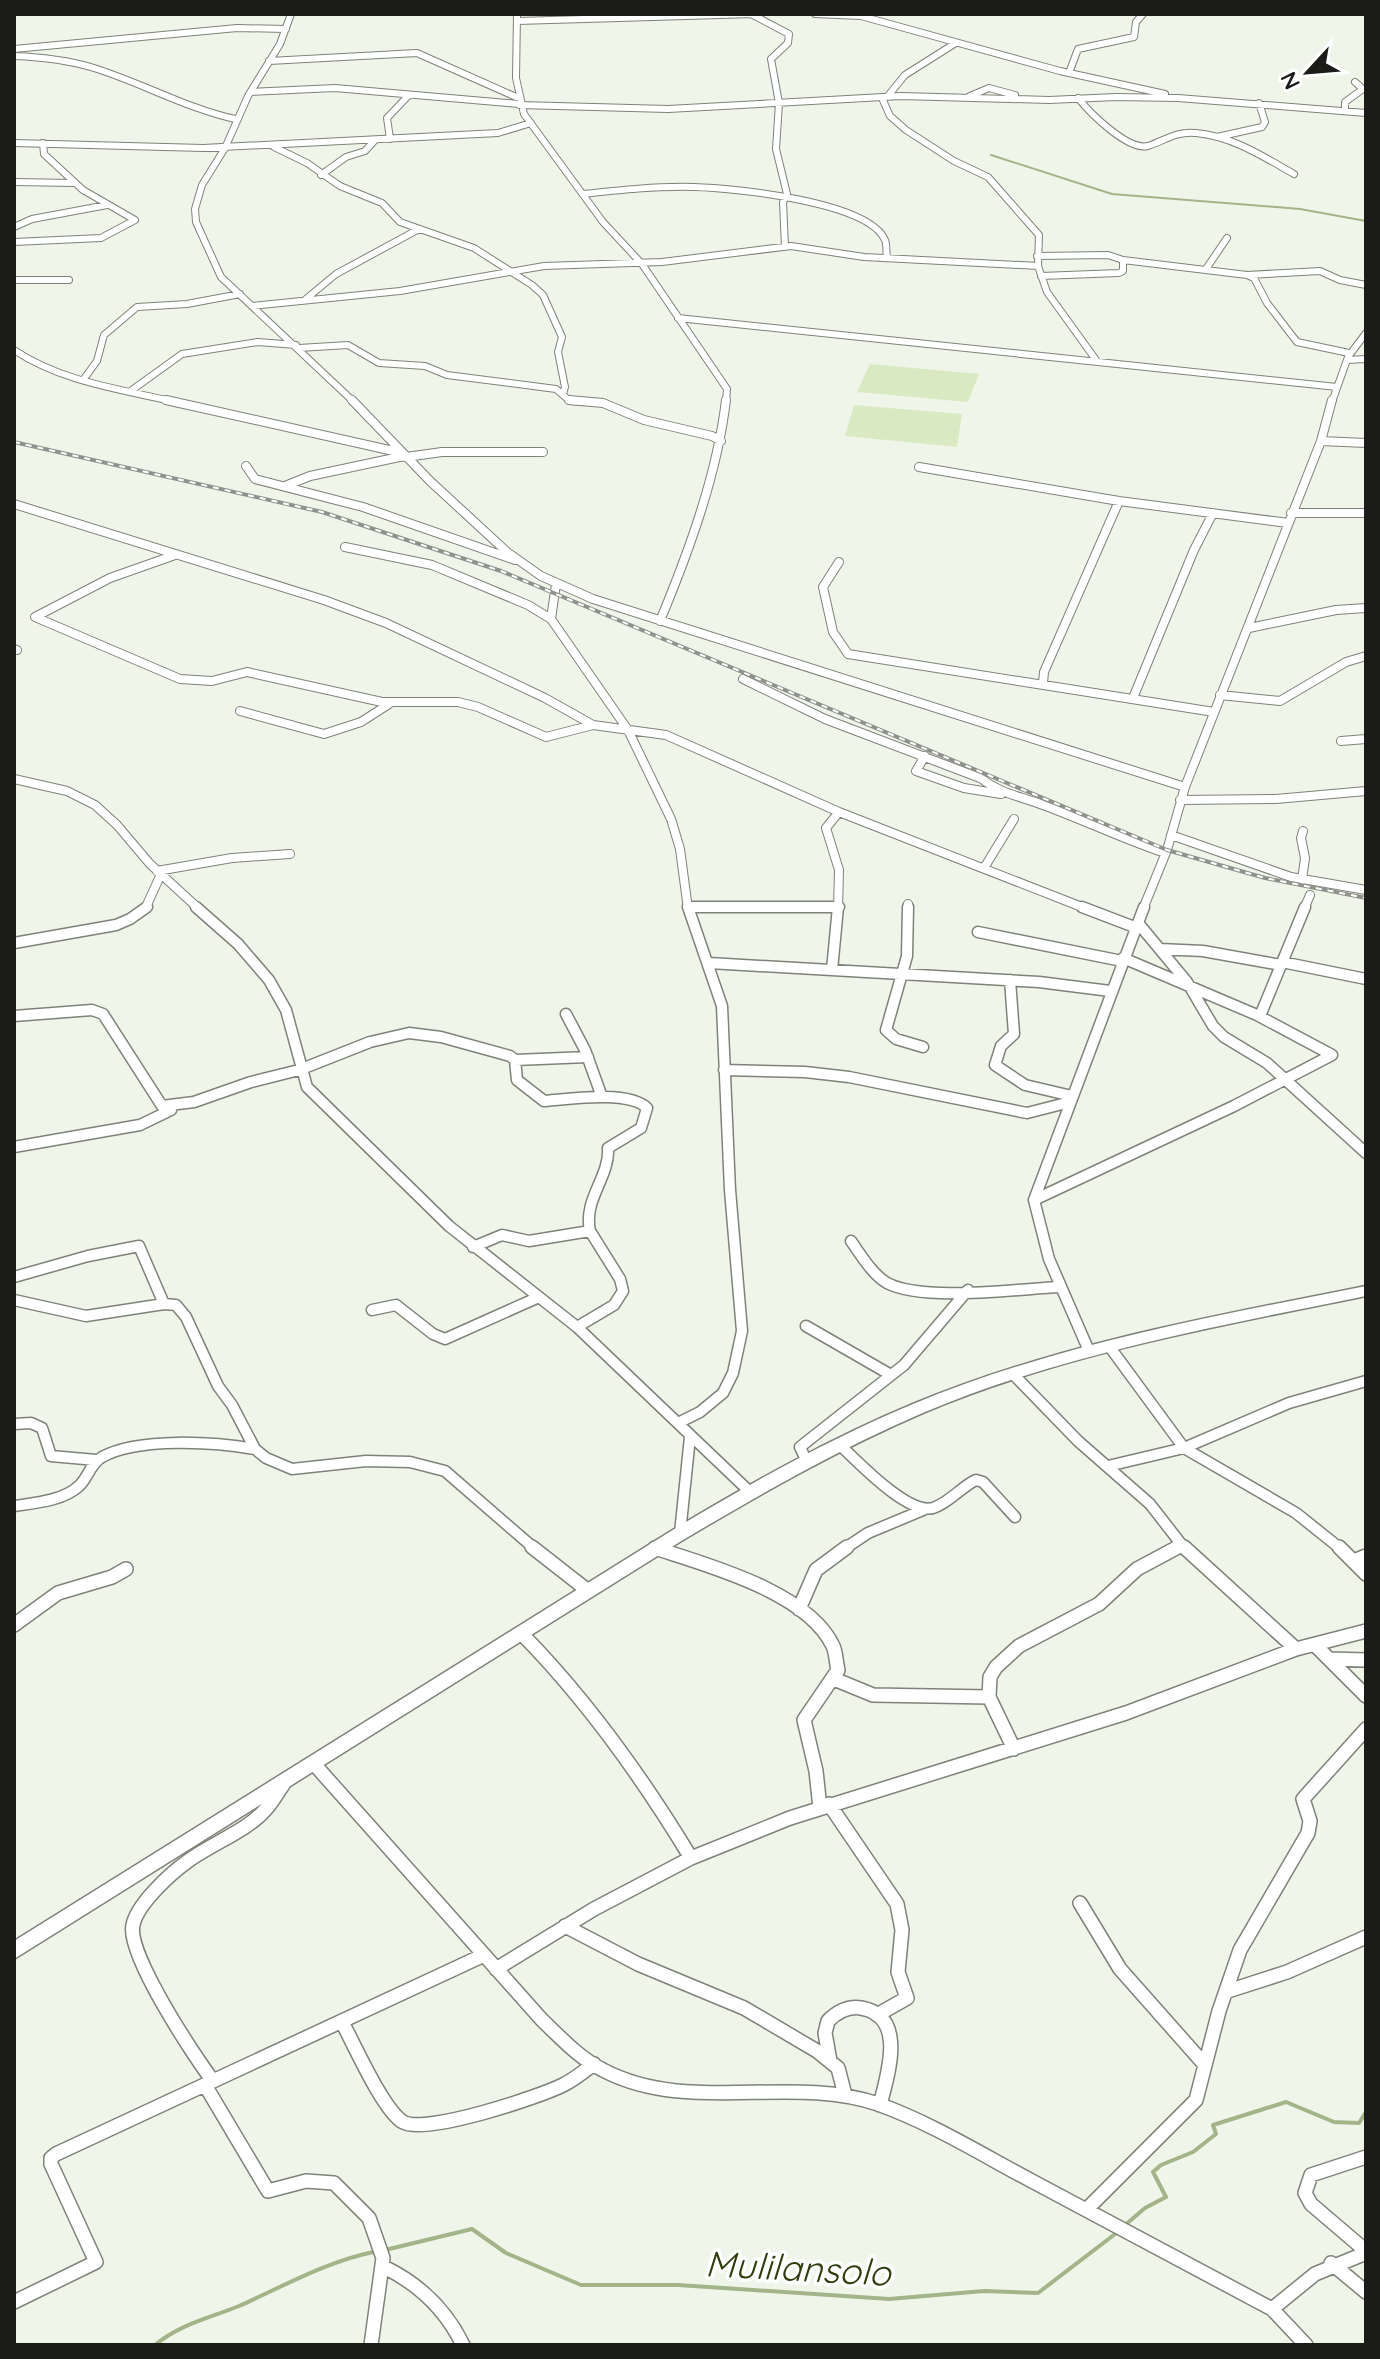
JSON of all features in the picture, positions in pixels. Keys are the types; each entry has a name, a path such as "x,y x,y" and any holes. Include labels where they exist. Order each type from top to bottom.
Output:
{"main road":[{"path":"14,1951 315,1765 655,1548 750,1492 840,1445 898,1419 1014,1375 1089,1351 1194,1325 1366,1291"}],"street":[{"path":"291,14 269,61 235,119 225,148 202,185 195,209 196,222 215,268 403,455 517,560 556,584 660,621 1185,787"},
{"path":"519,105 517,17 752,14 789,34 788,43 771,59 779,103 776,149 786,188 785,247"},
{"path":"815,14 858,15 954,44 1178,98"},
{"path":"873,20 884,14"},
{"path":"1069,73 1078,49 1134,37 1136,22 1143,14"},
{"path":"14,49 237,28 286,29"},
{"path":"954,44 888,90 884,98 890,116 954,161 988,177 1039,235 1037,256 1041,276 1059,311 1096,360"},
{"path":"29,47 39,57"},
{"path":"269,61 417,53 519,105 603,222 642,264 727,389 721,441 679,575 660,621"},
{"path":"14,56 39,57 95,69 205,111 235,119"},
{"path":"1345,111 1345,102 1363,89 1355,82 1366,82"},
{"path":"251,92 335,88 466,97 534,107 668,109 884,98 1178,98 1366,113"},
{"path":"390,139 388,116 409,95"},
{"path":"1078,98 1085,108 1102,119 1104,125 1135,147 1144,147 1177,133 1217,137 1259,154 1294,174"},
{"path":"1217,137 1262,127 1265,122 1259,103"},
{"path":"14,143 225,148 498,133 531,123"},
{"path":"321,175 346,157 365,151 375,140"},
{"path":"14,242 101,238 134,222 74,183 44,154 43,143"},
{"path":"272,146 307,163 321,175 382,203 395,220 474,248 543,295 562,337 558,352 565,387 563,394"},
{"path":"14,182 74,183"},
{"path":"583,194 688,187 736,189 784,198 813,199 863,219 884,237 887,258"},
{"path":"14,227 32,219 107,205"},
{"path":"306,299 336,274 419,229"},
{"path":"1206,269 1227,238"},
{"path":"252,306 400,291 551,266 642,264 785,247 806,246 851,256 933,264 1038,266"},
{"path":"1037,256 1108,255 1123,260 1247,275 1320,271 1340,280 1366,285"},
{"path":"1041,276 1119,273 1123,271 1123,260"},
{"path":"1247,275 1254,278 1257,292 1289,327 1297,342 1366,359"},
{"path":"14,280 69,280"},
{"path":"83,380 97,361 104,335 137,307 187,304 240,294"},
{"path":"678,318 1337,387"},
{"path":"1089,1351 1059,1287 1037,1223 1034,1200 1110,991 1165,853 1180,800 1321,441 1339,375 1348,356 1366,333"},
{"path":"132,390 182,354 258,342 297,347 348,345 379,363 425,366 447,375 556,389 570,401 603,403 638,418 712,436 721,441"},
{"path":"14,350 39,367 83,380 202,409 322,432 403,455"},
{"path":"1321,441 1366,443"},
{"path":"285,486 310,476 403,455 543,452"},
{"path":"246,466 255,479 363,507 517,560"},
{"path":"919,467 1119,501 1213,513 1290,518 1366,513"},
{"path":"1043,683 1049,660 1119,501"},
{"path":"14,504 324,600 398,627 545,698 593,725 666,735 839,812 1138,926 1191,988 1224,1037 1267,1063 1366,1153"},
{"path":"1133,698 1188,564 1213,513"},
{"path":"345,547 432,565 528,605 551,619 628,730 671,819 680,849 688,907 722,1006 730,1190 742,1331 733,1373 723,1393 700,1412 678,1423"},
{"path":"175,555 110,578 35,617 180,679 212,681 247,672 391,703 458,702 478,707 546,737 593,725"},
{"path":"839,562 823,587 829,600 834,637 848,654 1214,712"},
{"path":"551,619 556,584"},
{"path":"1249,628 1289,623 1325,610 1366,608"},
{"path":"1220,695 1280,701 1352,659 1366,656"},
{"path":"743,679 825,719 980,778 1007,795"},
{"path":"240,711 324,734 361,722 380,707 391,703"},
{"path":"1341,741 1366,739"},
{"path":"925,756 916,771 964,788 1007,795 1049,807 1116,837 1165,853"},
{"path":"14,779 60,789 96,805 159,872 234,939 274,987 287,1012 299,1070 307,1087 383,1164 473,1247 577,1327 750,1492"},
{"path":"1180,800 1276,799 1366,791"},
{"path":"832,970 839,907 839,863 826,828 839,812"},
{"path":"984,868 1014,819"},
{"path":"1302,880 1305,858 1301,838 1303,831"},
{"path":"1171,835 1250,866 1302,880 1366,890"},
{"path":"159,872 217,860 290,854"},
{"path":"14,943 82,932 127,920 146,907 159,872"},
{"path":"1260,1016 1310,895"},
{"path":"908,904 903,975 887,1032 896,1039 923,1047"},
{"path":"688,907 839,907"},
{"path":"978,932 1122,960 1260,1016 1332,1055 1034,1200"},
{"path":"1160,949 1203,951 1366,979"},
{"path":"709,963 1010,980 1110,991"},
{"path":"1010,980 1014,1034 1001,1046 995,1065 1025,1085 1071,1099"},
{"path":"14,1016 92,1010 103,1014 167,1108"},
{"path":"566,1014 588,1057 602,1097"},
{"path":"14,1147 140,1125 167,1108 299,1070 370,1042 409,1033 441,1037 515,1060 588,1057"},
{"path":"515,1060 517,1080 544,1101 556,1103 602,1097 642,1103 647,1113 641,1128 608,1148 609,1165 594,1189 590,1231 620,1279 623,1291 614,1305 577,1327"},
{"path":"724,1070 849,1077 1027,1113 1071,1099"},
{"path":"473,1247 499,1235 529,1241 590,1231"},
{"path":"851,1241 880,1278 893,1286 911,1290 1059,1287"},
{"path":"14,1277 139,1246 141,1261 162,1288 164,1304"},
{"path":"807,1462 800,1447 916,1352 968,1290"},
{"path":"372,1310 396,1305 433,1334 445,1339 539,1297"},
{"path":"14,1300 86,1316 164,1304 176,1305 186,1317 205,1361 255,1449"},
{"path":"806,1326 891,1375"},
{"path":"1109,1346 1184,1448 1276,1499 1360,1558 1366,1574"},
{"path":"1014,1375 1078,1441 1150,1504 1181,1546 1296,1649"},
{"path":"1108,1466 1184,1448 1289,1403 1366,1381"},
{"path":"14,1424 31,1423 42,1428 51,1456 96,1460 134,1448 221,1442 255,1449 273,1462 292,1469 366,1461 433,1465 445,1471 516,1535 587,1590"},
{"path":"680,1533 690,1437"},
{"path":"840,1445 904,1501 923,1510"},
{"path":"14,1506 73,1490 96,1460"},
{"path":"799,1609 816,1570 822,1564 858,1538 948,1502 976,1480 983,1482 1015,1517"},
{"path":"1014,1749 989,1697 990,1677 1007,1655 1091,1609 1137,1569 1181,1546"},
{"path":"655,1548 749,1581 799,1609 818,1626 835,1654 838,1663 834,1679 804,1720 824,1806 891,1892 902,1917 897,1964 907,1998 877,2015"},
{"path":"14,1625 58,1593 112,1577 126,1569"},
{"path":"496,1969 565,1926 691,1858 824,1806 1126,1713 1296,1649 1366,1631"},
{"path":"521,1633 599,1716 643,1777 691,1858"},
{"path":"1315,1645 1366,1696"},
{"path":"1330,1659 1366,1660"},
{"path":"834,1679 873,1695 989,1697"},
{"path":"1087,2209 1196,2100 1219,2011 1240,1950 1308,1833 1310,1821 1303,1799 1366,1729"},
{"path":"315,1765 542,2020 578,2054 594,2064 628,2081 655,2088 845,2095 880,2105 963,2144 1272,2309 1306,2345"},
{"path":"283,1785 264,1812 188,1861 159,1886 131,1928 143,1966 198,2062 263,2187 274,2192 306,2181 334,2183 369,2218 382,2257 371,2345"},
{"path":"1080,1903 1120,1969 1205,2065"},
{"path":"565,1926 666,1977 744,2008 830,2061 841,2076 845,2095"},
{"path":"1228,1991 1287,1972 1366,1937"},
{"path":"14,2302 96,2262 51,2158 484,1955"},
{"path":"830,2061 825,2028 828,2020 862,2006 877,2015 889,2034 891,2044 880,2105"},
{"path":"342,2022 402,2122 411,2126 443,2122 530,2099 565,2085 594,2064"},
{"path":"1366,2157 1311,2175 1305,2193 1311,2204 1366,2252"},
{"path":"1272,2309 1301,2280 1331,2263 1366,2252"},
{"path":"382,2257 445,2315 463,2345"},
{"path":"1331,2263 1366,2292"}],"green space":[{"path":"870,364 979,374 968,402 857,392"},
{"path":"854,405 962,414 957,447 845,436"}],"waterway":[{"path":"991,155 1112,194 1300,209 1366,221"},
{"name":"Mulilansolo","path":"1124,2226 1145,2208 1166,2197 1153,2172 1161,2165 1193,2152 1216,2134 1213,2125 1286,2102 1334,2122 1359,2123 1366,2112"},
{"name":"Mulilansolo","path":"385,2250 472,2229 506,2253 581,2285 678,2285 889,2299 984,2291 1038,2293 1119,2231"},
{"name":"Mulilansolo","path":"155,2345 185,2327 307,2274 378,2251"}],"railway":[{"path":"14,442 322,512 501,571 1167,850 1265,878 1366,898"}]}
